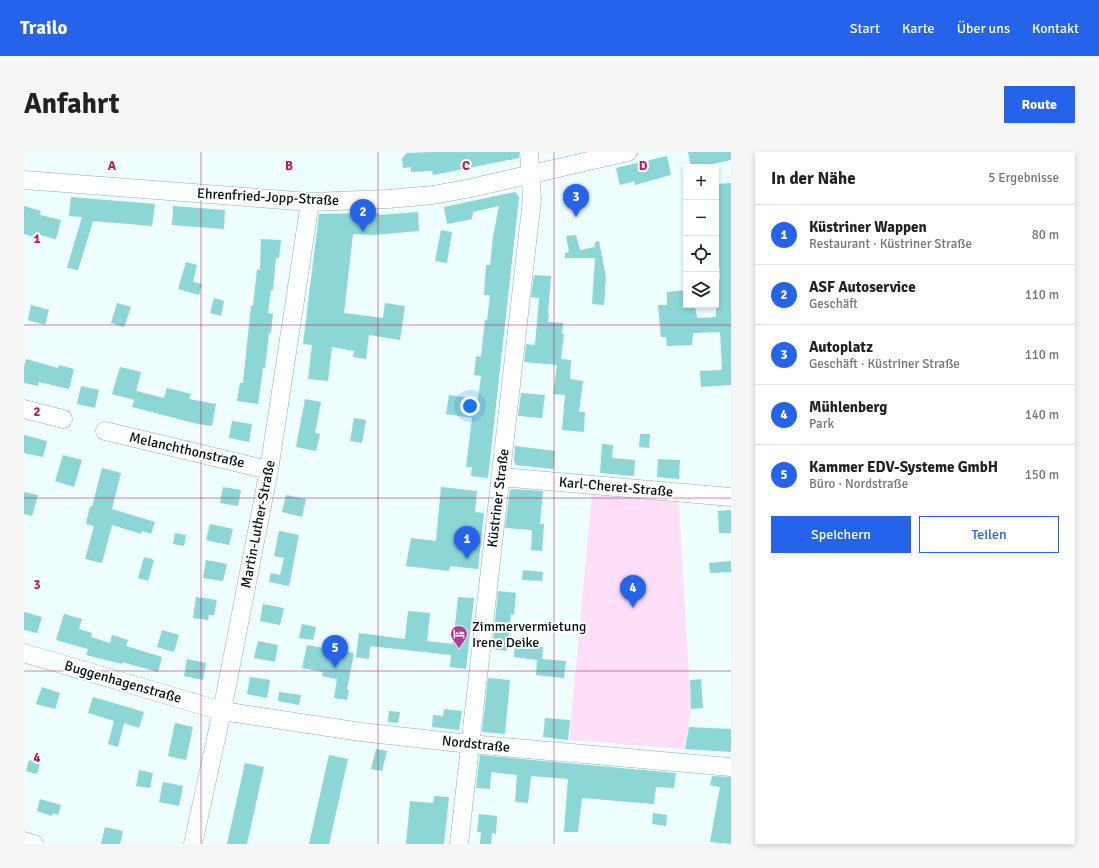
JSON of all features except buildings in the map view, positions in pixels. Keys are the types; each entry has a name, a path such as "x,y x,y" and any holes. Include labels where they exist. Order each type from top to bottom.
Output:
{"street":[{"name":"Küstriner Straße","path":"459,844 532,200 529,152"},
{"name":"Ehrenfried-Jopp-Straße","path":"24,180 310,202 388,199 433,195 531,176 628,152"},
{"name":"Martin-Luther-Straße","path":"193,844 222,711 269,470 310,202"},
{"path":"24,409 63,419"},
{"name":"Melanchthonstraße","path":"104,431 269,470"},
{"name":"Karl-Cheret-Straße","path":"501,477 731,497"},
{"name":"Buggenhagenstraße","path":"24,653 222,711"},
{"name":"Nordstraße","path":"222,711 361,732 470,744 731,767"},
{"path":"24,841 34,844"}],"shaded area":[{"path":"592,495 679,502 691,713 684,749 569,740"}],"place":[{"name":"Autoplatz","path":"576,217"},
{"name":"ASF Autoservice","path":"363,232"},
{"name":"Küstriner Wappen","path":"467,559"},
{"name":"Mühlenberg","path":"633,608"},
{"name":"Zimmervermietung Irene Deike","path":"459,649"},
{"name":"Kammer EDV-Systeme GmbH","path":"335,668"}]}
